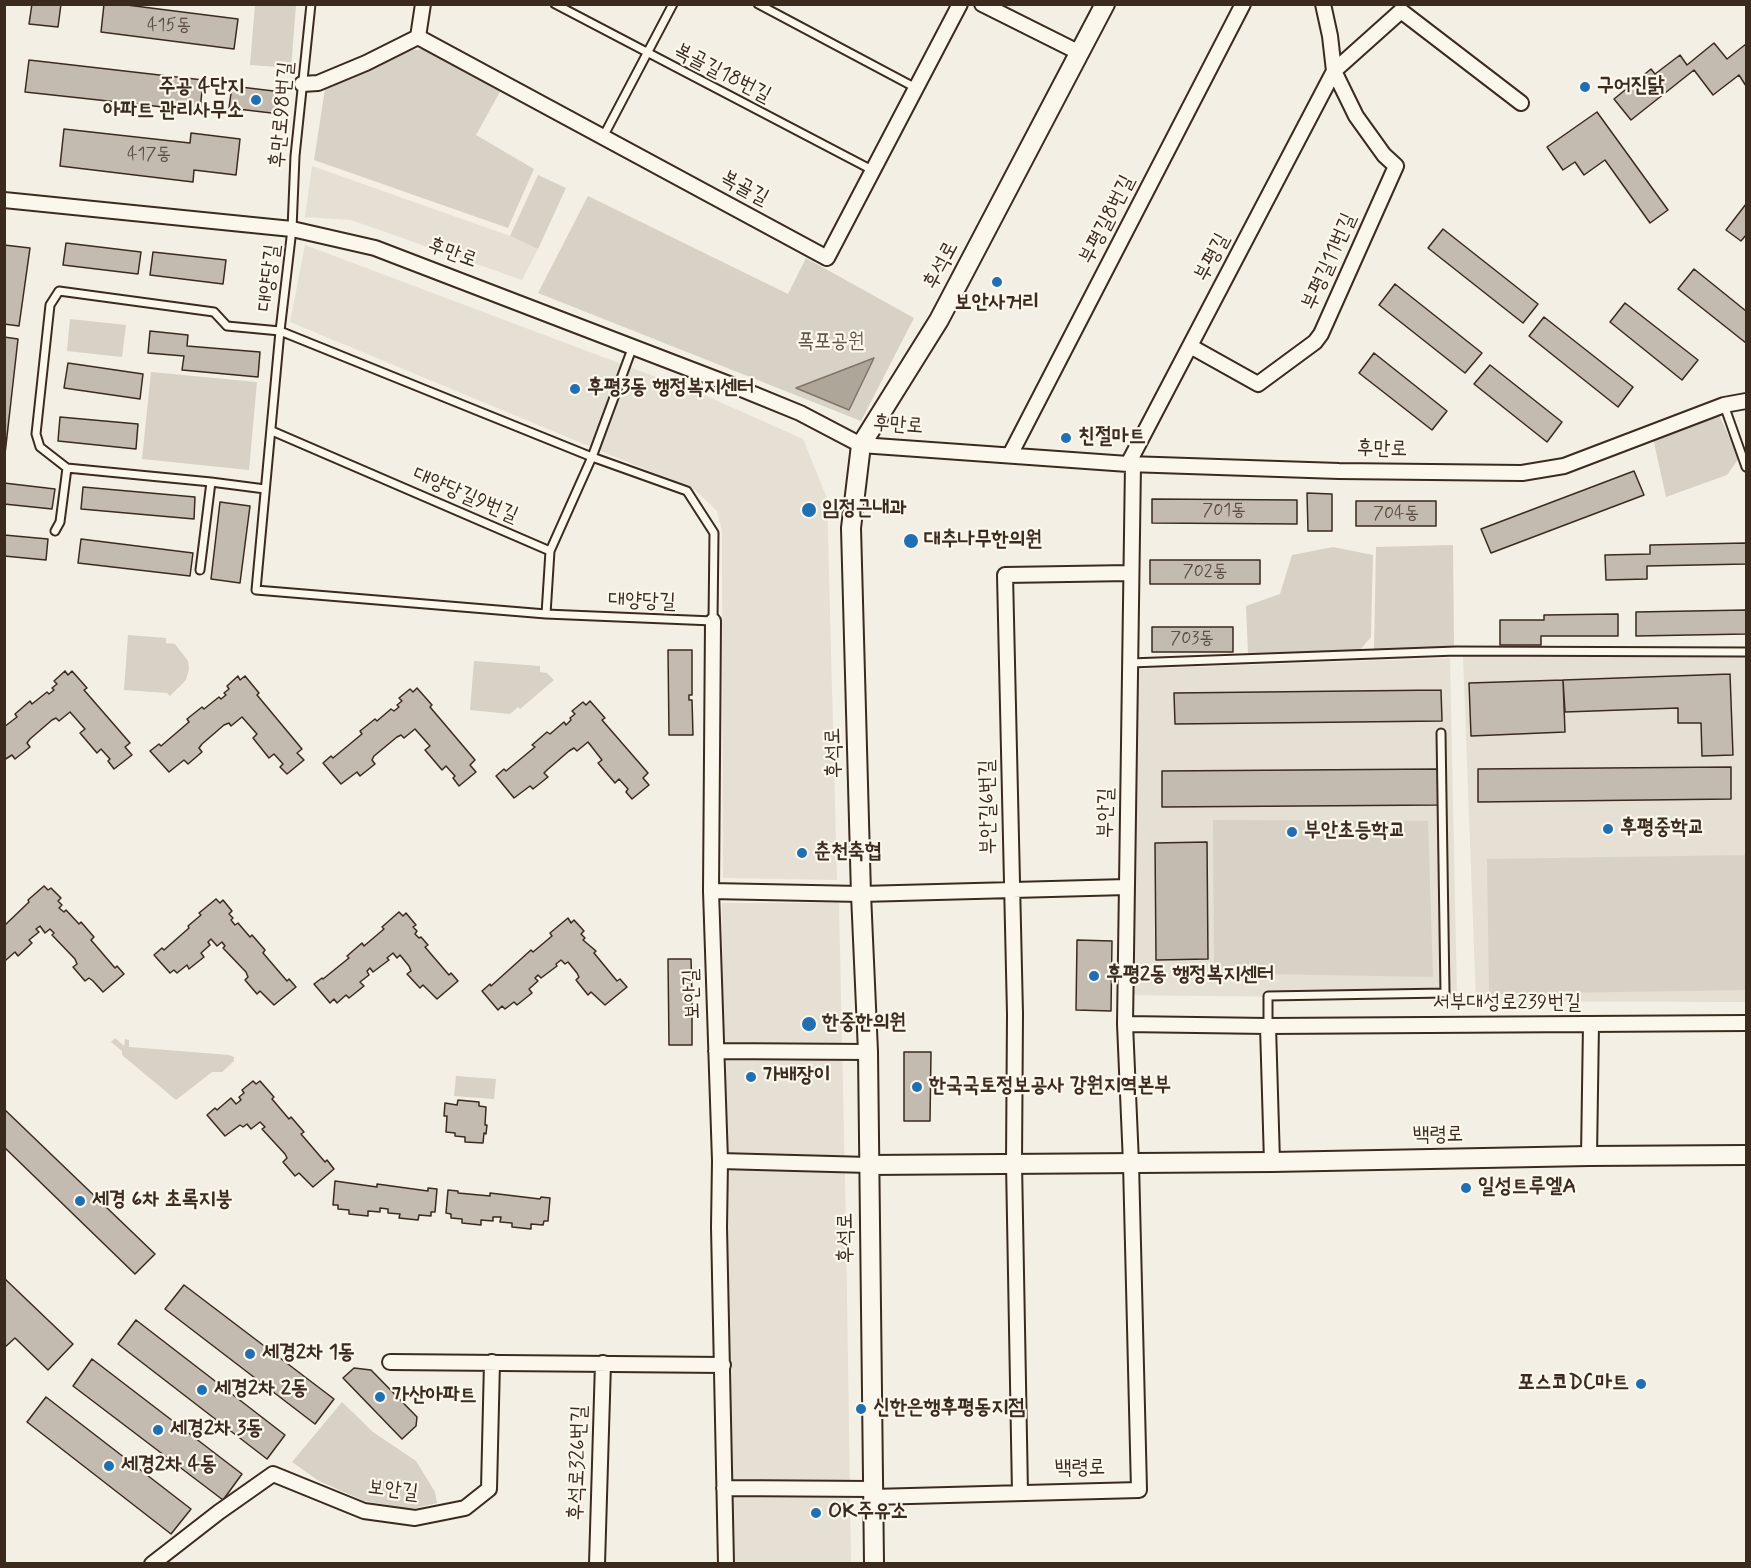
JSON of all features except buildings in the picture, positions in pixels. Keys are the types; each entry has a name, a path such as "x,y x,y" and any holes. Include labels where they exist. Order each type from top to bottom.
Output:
{"street":[{"path":"302,84 318,83 366,63 418,37 423,4"},
{"name":"복골길","path":"418,37 827,258 960,4"},
{"path":"982,4 1080,53"},
{"name":"후석로","path":"874,1563 868,1052 861,894 852,528 861,445 939,320 1105,4"},
{"name":"부평길8번길","path":"1010,455 1243,4"},
{"path":"1323,4 1334,71"},
{"name":"부평길","path":"1131,464 1334,71 1401,12 1521,103"},
{"name":"부평길11번길","path":"1190,346 1258,384 1315,342 1321,334 1396,166 1384,154 1356,116 1334,71"},
{"name":"후만로","path":"4,200 292,229 375,248 633,346 800,413 861,445 1131,464 1339,471 1522,473 1564,466 1725,405 1746,401"},
{"name":"부안길","path":"1131,464 1125,1024 1131,1163"},
{"name":"부안길6번길","path":"1014,1163 1015,1014 1005,575 1130,573"},
{"name":"보안길","path":"713,621 711,891 720,1161 719,1227 726,1563"},
{"path":"711,891 861,894 1127,886"},
{"name":"서부대성로239번길","path":"1125,1024 1268,1026 1746,1023"},
{"path":"1589,1156 1591,1024"},
{"path":"1268,1026 1272,1162"},
{"path":"716,1051 868,1052"},
{"name":"백령로","path":"869,1165 1746,1155"},
{"path":"720,1161 869,1165"},
{"path":"1014,1163 1020,1493"},
{"name":"백령로","path":"724,1488 872,1493 1138,1490 1131,1163"},
{"path":"390,1362 723,1365"},
{"name":"보안길","path":"152,1563 273,1474 364,1511 415,1518 465,1508 489,1489 492,1362"},
{"name":"후석로326번길","path":"597,1563 603,1363"}],"lane":[{"name":"후만로98번길","path":"292,229 295,156 311,4"},
{"name":"복골길18번길","path":"555,4 874,171"},
{"path":"603,137 673,4"},
{"path":"758,4 916,88"},
{"name":"대양당길","path":"280,331 592,457 687,491 714,533 713,621 546,614 256,590 280,331 292,229"},
{"path":"265,489 67,468 40,447 36,434 50,305 59,291 214,312 227,326 280,331"},
{"path":"546,614 550,551 592,457 633,346"},
{"path":"1725,405 1746,467"},
{"name":"대양당길9번길","path":"272,431 550,551"},
{"path":"55,531 60,522 67,468"},
{"path":"200,570 211,482"},
{"path":"1130,663 1456,651 1746,652"},
{"path":"1268,1026 1268,996 1445,993 1441,733"}],"shaded area":[{"path":"312,166 510,236 538,249 522,280 351,220 305,217"},
{"path":"305,245 704,395 803,439 827,498 837,880 723,878 722,531 717,511 695,490 290,322"},
{"path":"874,358 849,410 796,388"},
{"name":"후평중학교","path":"1463,655 1746,656 1746,1002 1476,1001"},
{"name":"부안초등학교","path":"1450,658 1457,999 1126,995 1137,669"},
{"path":"722,903 839,903 851,1563 734,1563 725,1226"}],"green space":[{"path":"255,5 296,5 291,68 250,65"},
{"path":"424,49 501,90 476,135 534,169 508,228 314,160 325,89 405,51"},
{"path":"538,175 566,188 538,249 510,236"},
{"name":"폭포공원","path":"588,196 788,294 806,258 914,318 861,421 538,293"},
{"path":"70,319 126,325 122,357 67,351"},
{"path":"151,372 257,382 249,470 142,459"},
{"path":"1719,415 1739,458 1727,475 1666,497 1653,438"},
{"path":"1453,545 1454,648 1374,650 1376,547"},
{"path":"1333,547 1373,555 1371,637 1359,651 1248,653 1246,606 1280,594 1292,555"},
{"path":"128,635 166,638 166,643 175,644 188,661 189,669 186,680 170,696 167,693 124,690"},
{"path":"474,661 540,666 540,672 547,673 554,680 520,709 518,707 510,714 470,710"},
{"path":"1213,820 1428,821 1433,977 1214,973"},
{"path":"1746,855 1746,990 1489,994 1487,859"},
{"path":"115,1038 124,1046 125,1039 129,1040 129,1047 229,1055 234,1057 234,1061 222,1072 212,1072 176,1100 122,1055 122,1051 111,1042"},
{"path":"456,1076 496,1079 494,1099 454,1096"},
{"path":"342,1402 373,1432 416,1461 435,1492 437,1503 412,1509 364,1501 319,1481 292,1462"}],"place":[{"name":"구어진닭","path":"1585,87"},
{"name":"주공 4단지 아파트 관리사무소","path":"256,100"},
{"name":"보안사거리","path":"997,282"},
{"name":"후평3동 행정복지센터","path":"575,389"},
{"name":"친절마트","path":"1066,438"},
{"name":"임정근내과","path":"809,510"},
{"name":"대추나무한의원","path":"911,541"},
{"name":"후평중학교","path":"1608,829"},
{"name":"부안초등학교","path":"1292,832"},
{"name":"춘천축협","path":"802,853"},
{"name":"후평2동 행정복지센터","path":"1094,976"},
{"name":"한중한의원","path":"809,1024"},
{"name":"가배장이","path":"751,1077"},
{"name":"한국국토정보공사 강원지역본부","path":"917,1087"},
{"name":"일성트루엘A","path":"1466,1188"},
{"name":"세경 6차 초록지붕","path":"80,1201"},
{"name":"세경2차 1동","path":"250,1354"},
{"name":"포스코DC마트","path":"1641,1384"},
{"name":"세경2차 2동","path":"202,1390"},
{"name":"가산아파트","path":"380,1397"},
{"name":"신한은행후평동지점","path":"861,1409"},
{"name":"세경2차 3동","path":"158,1430"},
{"name":"세경2차 4동","path":"109,1466"},
{"name":"OK주유소","path":"816,1513"}]}
